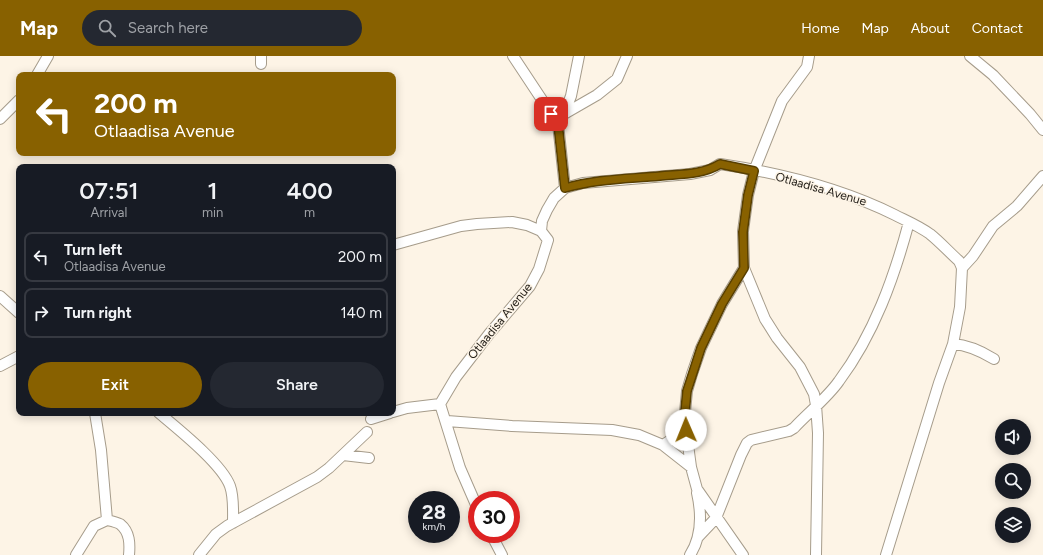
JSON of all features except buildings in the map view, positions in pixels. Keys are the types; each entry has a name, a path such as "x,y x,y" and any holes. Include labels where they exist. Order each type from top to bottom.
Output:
{"street":[{"path":"39,72 48,56"},
{"path":"513,56 558,124 565,188"},
{"path":"558,124 564,114 571,96 579,56"},
{"path":"564,114 597,95 617,79 627,56"},
{"path":"809,56 807,67 782,101 754,171 748,195 743,232 744,268 765,319 777,338 800,367 814,394 818,433 816,555"},
{"path":"970,56 993,75 1043,130"},
{"path":"0,118 16,103"},
{"name":"Otlaadisa Avenue","path":"440,404 456,377 489,334 530,286 539,269 548,240 542,231 542,221 554,198 565,188 583,183 690,174 710,170 720,164 791,179 838,191 875,205 909,222 931,235 959,261 962,268"},
{"path":"886,555 939,383 953,344 960,307 962,268 974,256 993,226 1009,214 1039,185 1043,176"},
{"path":"396,244 461,226 476,224 512,222 527,225 542,231"},
{"path":"698,538 716,518 747,443 751,440 789,431 794,428 839,382 872,326 887,293 909,222"},
{"path":"690,555 696,546 700,530 700,504 691,467 686,430 685,412 687,391 701,348 722,304 744,268"},
{"path":"0,296 16,310"},
{"path":"953,344 960,344 972,348 994,359"},
{"path":"0,366 16,358"},
{"path":"396,411 407,408 440,404 447,421 460,468 470,491"},
{"path":"95,416 101,450 107,520"},
{"path":"162,416 213,462 226,478 232,492 233,523"},
{"path":"371,419 380,416"},
{"path":"447,421 512,426 612,430 639,435 663,444 691,467"},
{"path":"663,444 686,430"},
{"path":"199,555 216,534 233,523 305,484 329,468 367,432"},
{"path":"343,455 369,458"},
{"path":"697,489 743,555"},
{"path":"76,555 94,526 107,520 120,524 129,536 129,555"},
{"path":"496,543 502,555"}],"route":[{"path":"551,114 558,124 565,188 583,183 615,179 690,174 710,170 720,164 754,171 748,195 743,232 744,268 722,304 701,348 687,391 685,412 686,430"}]}
